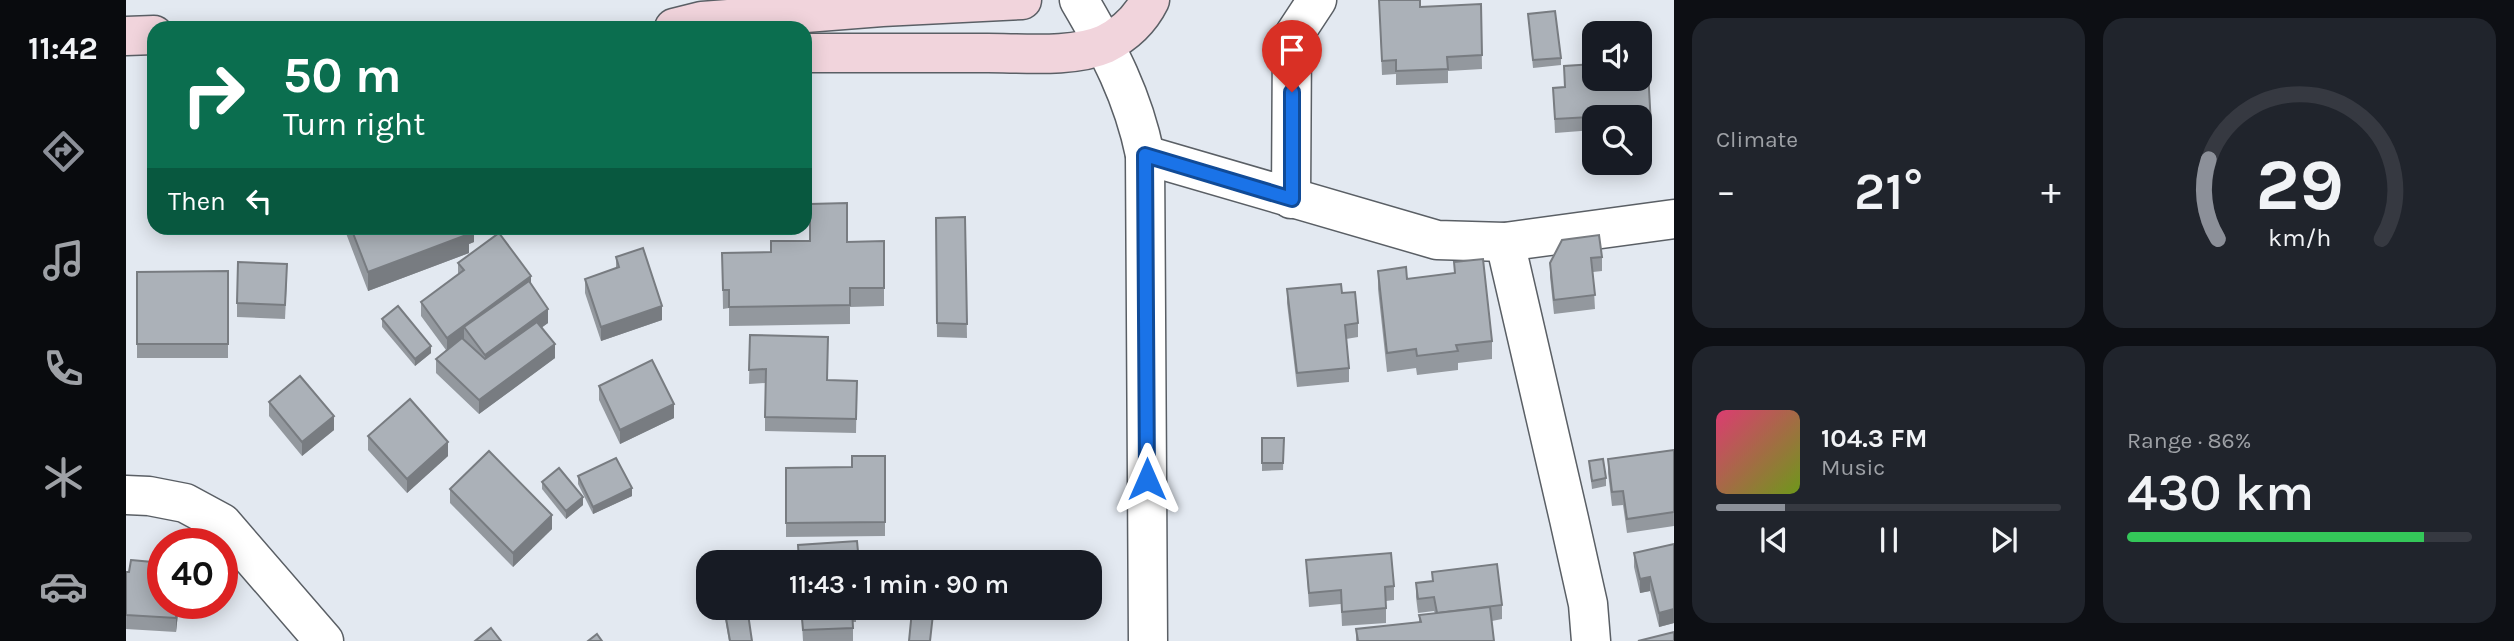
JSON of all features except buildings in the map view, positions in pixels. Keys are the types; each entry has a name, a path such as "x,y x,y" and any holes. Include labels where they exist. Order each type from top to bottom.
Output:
{"main road":[{"path":"812,53 1081,51 1104,44 1126,31 1142,15 1150,0"},
{"path":"702,21 882,7 1019,1"},
{"path":"126,36 147,35"}],"street":[{"path":"1079,0 1115,63 1130,99 1145,155 1148,641"},
{"path":"1289,0 1292,38 1292,199"},
{"path":"1292,38 1317,0"},
{"path":"1145,155 1437,240 1505,242 1674,219"},
{"path":"1505,242 1588,604 1591,641"},
{"path":"126,495 185,502 222,523 324,641"}],"route":[{"path":"1147,479 1145,155 1292,199 1292,92"}]}
